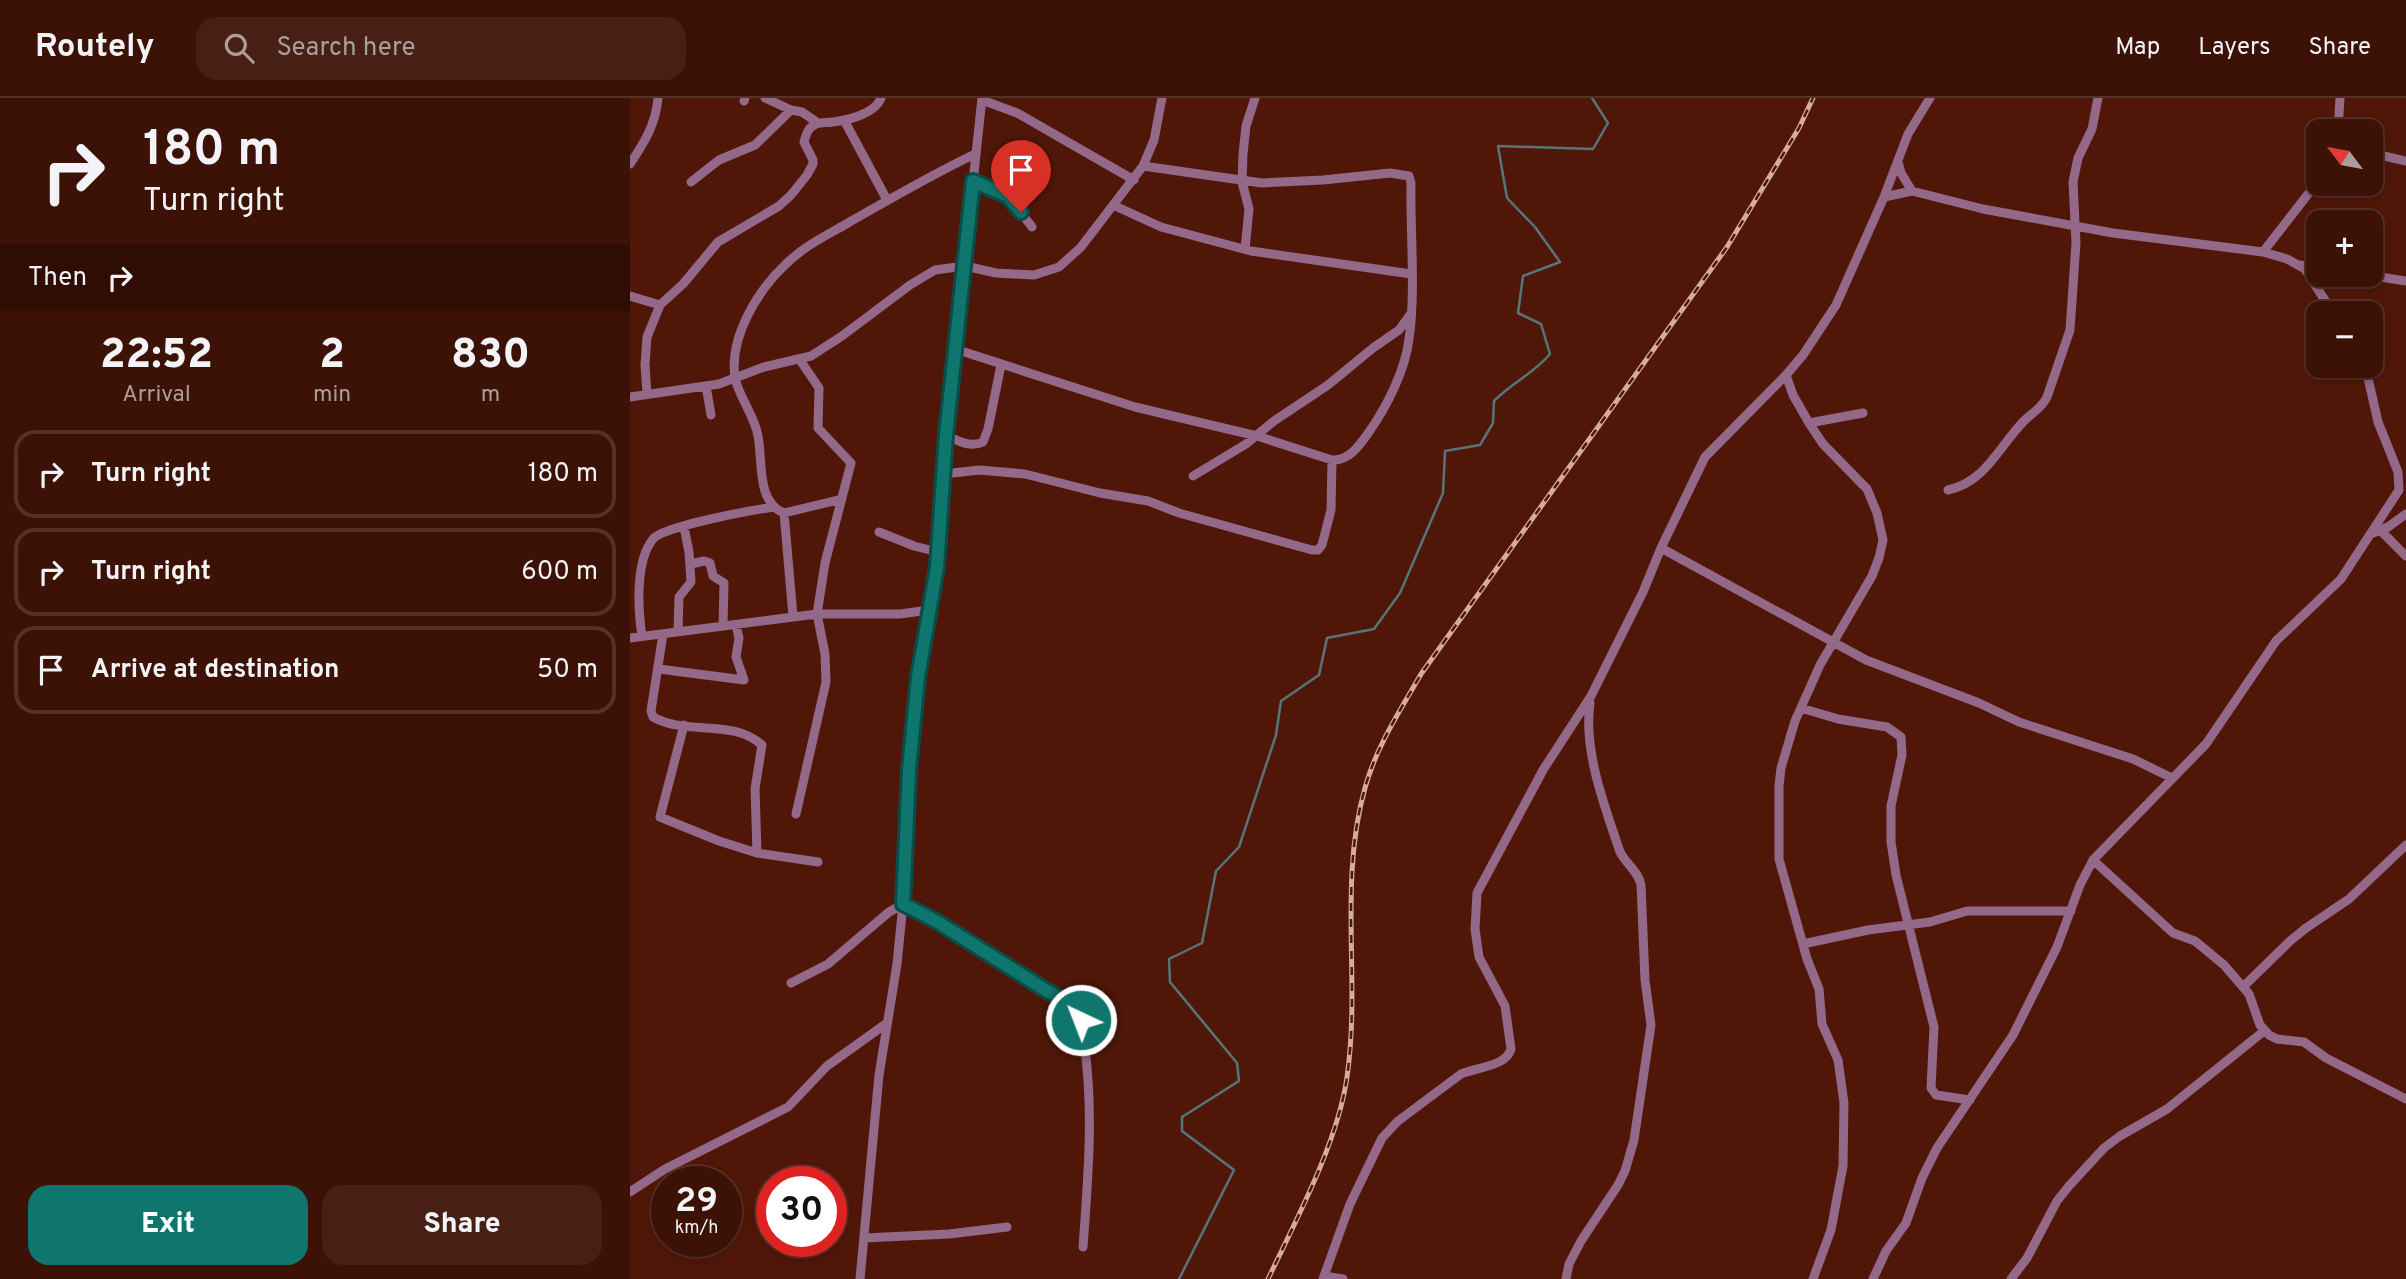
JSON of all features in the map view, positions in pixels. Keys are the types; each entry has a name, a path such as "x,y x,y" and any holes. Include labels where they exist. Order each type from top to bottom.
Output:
{"street":[{"path":"630,164 647,140 658,98"},
{"path":"765,98 802,112 818,123"},
{"path":"647,394 647,337 660,304 683,284 718,242 779,206 796,189 813,164 804,142 808,130 818,123 844,120 871,109 881,98"},
{"path":"630,397 706,386 735,379 764,367 800,360 831,344 924,275 939,268 965,266 996,273 1026,275 1052,271 1071,257 1143,166 1154,141 1163,98"},
{"path":"1245,249 1249,209 1242,181 1244,138 1255,98"},
{"path":"1343,1279 1324,1277 1350,1205 1377,1146 1391,1127 1461,1074 1501,1061 1511,1049 1505,1006 1479,957 1475,901 1481,885 1543,770 1576,723 1591,696 1643,592 1705,457 1786,376 1836,305 1914,122 1930,98"},
{"path":"1948,491 1977,477 2024,421 2045,402 2070,330 2076,266 2074,174 2078,158 2092,129 2098,98"},
{"path":"2339,119 2340,98"},
{"path":"860,1279 879,1075 903,904 909,770 918,677 938,551 946,435 982,99 1017,113 1134,180"},
{"path":"691,181 719,160 755,145 791,110"},
{"path":"844,120 887,200"},
{"path":"842,499 784,513 774,508 766,496 757,430 735,379 737,344 758,298 785,264 809,245 975,154"},
{"path":"2384,156 2406,161"},
{"path":"1898,162 1912,191"},
{"path":"955,349 1135,407 1256,436 1332,460 1342,459 1355,449 1382,411 1409,342 1409,176 1390,173 1298,182 1242,181 1143,166"},
{"path":"973,181 1008,196 1032,227"},
{"path":"1884,197 1912,191 1983,209 2163,240 2263,252 2306,266"},
{"path":"2263,252 2307,196"},
{"path":"1113,205 1161,227 1245,249 1411,274"},
{"path":"2298,264 2310,276 2326,301"},
{"path":"2383,277 2406,281"},
{"path":"630,296 660,304"},
{"path":"1193,476 1328,385 1380,342 1399,330 1411,312"},
{"path":"796,814 826,682 825,654 817,614 825,562 851,463 818,428 819,388 800,360"},
{"path":"946,435 964,444 984,442 1001,365"},
{"path":"1786,376 1793,395 1823,444 1867,489 1877,513 1883,540 1880,558 1872,576 1820,664 1790,733 1782,768 1777,849 1803,944 1819,989 1822,1024 1840,1071 1845,1119 1843,1166 1831,1230 1813,1279"},
{"path":"1873,1279 1886,1251 1906,1223 1929,1162 2013,1035 2057,947 2093,860 2217,729 2276,641 2341,579 2376,531 2402,486 2378,422 2368,378"},
{"path":"706,386 711,415"},
{"path":"1809,424 1863,413"},
{"path":"944,474 979,470 1025,474 1086,490 1148,501 1179,513 1318,550 1322,545 1331,510 1332,460"},
{"path":"642,636 639,592 649,546 659,534 774,508"},
{"path":"784,513 793,617"},
{"path":"2376,531 2406,514"},
{"path":"678,632 679,597 691,582 691,564 684,527"},
{"path":"2376,531 2406,556"},
{"path":"879,532 914,546 938,551"},
{"path":"1661,548 1866,660 1979,703 2019,722 2133,760 2172,778"},
{"path":"691,564 704,561 710,563 713,576 724,583 723,626"},
{"path":"630,638 817,614 900,614 929,610"},
{"path":"659,669 744,680 736,657 739,638 736,625"},
{"path":"663,634 651,715 657,720 739,732 762,746 755,789 757,853"},
{"path":"1566,1279 1575,1251 1625,1171 1634,1140 1651,1037 1640,878 1626,864 1620,852 1592,760 1588,723 1591,696"},
{"path":"1801,708 1838,719 1887,727 1901,737 1902,755 1891,806 1891,842 1896,876 1910,923 1934,1027 1932,1092 1940,1096 1970,1100"},
{"path":"684,725 660,817 757,853 818,862"},
{"path":"2244,986 2290,941 2349,900 2406,845"},
{"path":"2093,860 2173,933 2200,944 2224,965 2244,986 2253,1001 2264,1031 2277,1039 2304,1042 2333,1062 2406,1099"},
{"path":"791,983 828,964 889,912 903,904"},
{"path":"903,904 936,921 1075,1006 1079,1012 1089,1083 1089,1148 1083,1247"},
{"path":"1803,944 1910,923 1930,922 1966,911 2071,911"},
{"path":"630,1192 675,1164 788,1107 827,1066 887,1023"},
{"path":"2011,1279 2027,1258 2057,1202 2104,1148 2166,1109 2264,1031"},
{"path":"864,1238 932,1236 1007,1227"}],"waterway":[{"path":"1179,1279 1234,1170 1182,1131 1182,1117 1239,1081 1237,1063 1170,982 1169,959 1202,943 1216,871 1239,847 1276,735 1281,701 1319,675 1327,638 1374,629 1400,593 1443,493 1445,451 1480,445 1493,423 1494,401 1550,354 1541,324 1518,313 1523,276 1560,262 1535,227 1507,198 1498,146 1593,149 1608,123 1592,98"}],"railway":[{"path":"1268,1279 1315,1180 1342,1102 1351,1041 1351,896 1357,824 1365,788 1382,744 1421,674 1727,247 1799,128 1813,98"}],"route":[{"path":"1021,212 1015,202 1001,191 973,181 946,435 937,567 918,677 909,770 903,904 936,921 1075,1006 1081,1020"}]}
